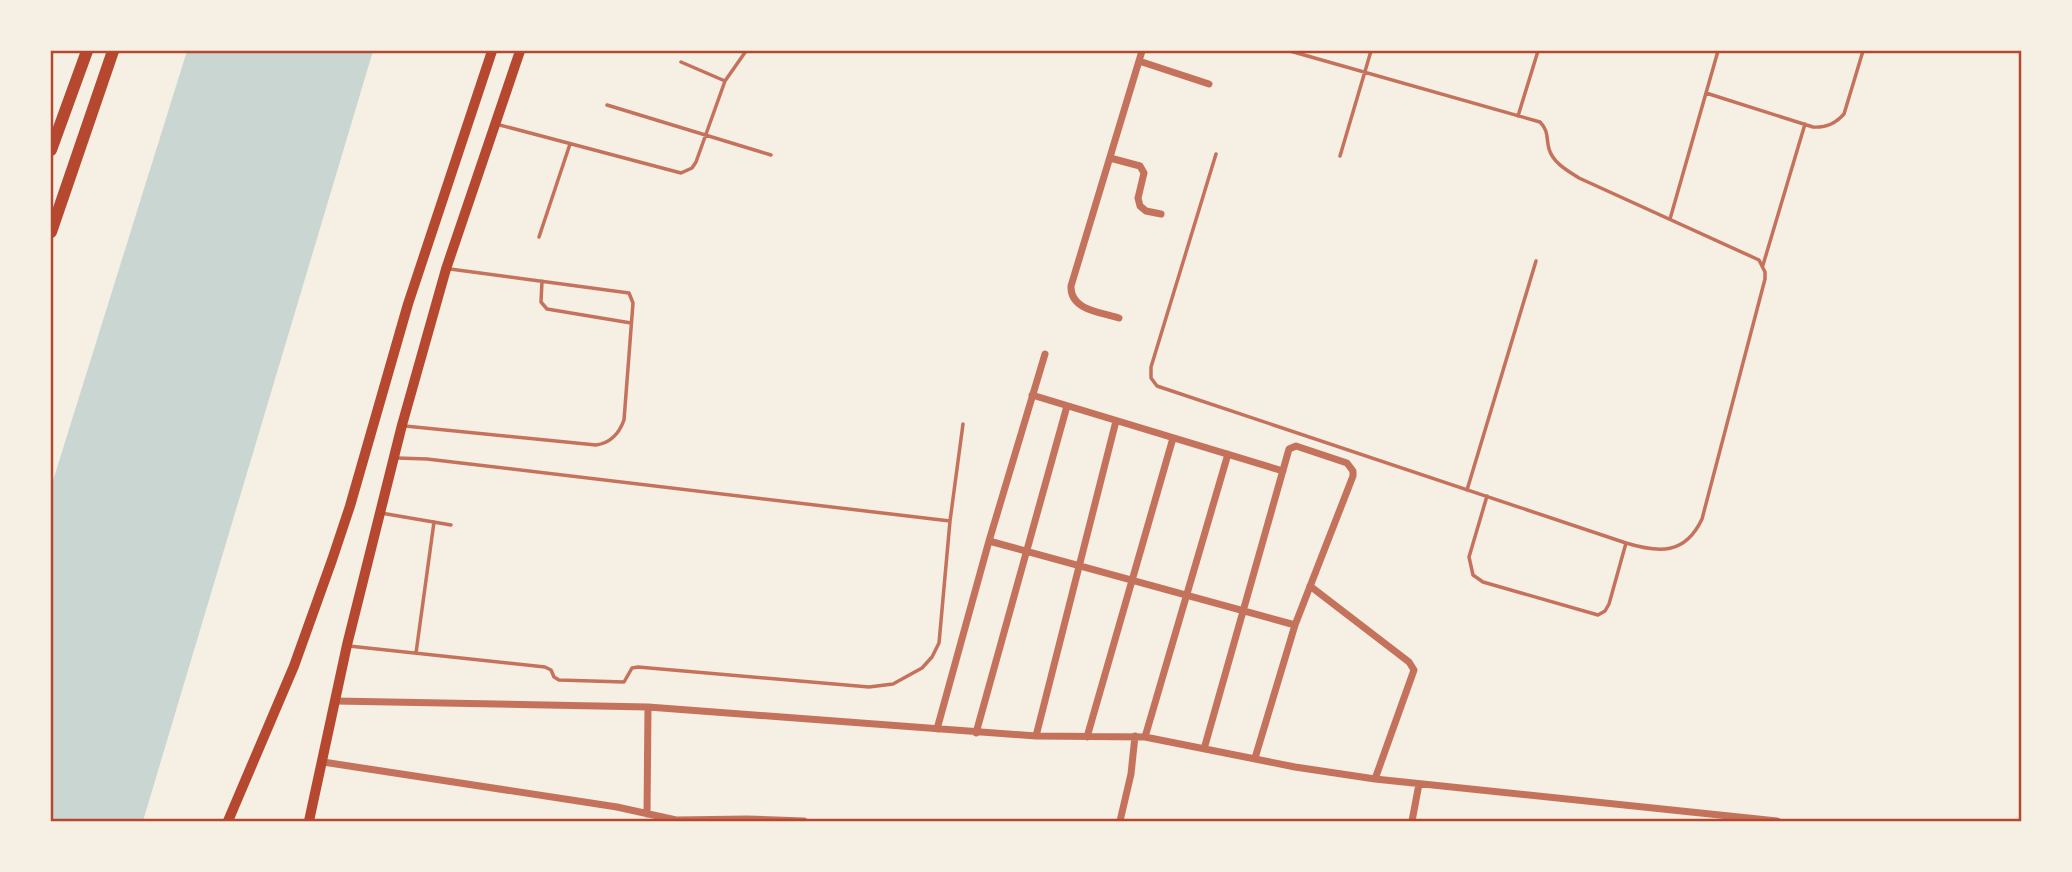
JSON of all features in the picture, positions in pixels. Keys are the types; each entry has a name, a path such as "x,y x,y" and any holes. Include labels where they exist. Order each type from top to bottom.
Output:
{"main road":[{"path":"51,150 54,129 87,51"},
{"path":"51,232 113,51"},
{"path":"228,821 293,666 336,549 416,280 492,51"},
{"path":"309,821 347,645 402,425 446,268 520,51"}],"street":[{"path":"1118,318 1082,307 1071,292 1142,51"},
{"path":"1139,61 1209,84"},
{"path":"1110,158 1140,166 1144,173 1138,198 1140,206 1146,211 1161,214"},
{"path":"937,729 1045,354"},
{"path":"1032,395 1283,471"},
{"path":"976,733 1067,406"},
{"path":"1036,736 1116,421"},
{"path":"1087,737 1173,438"},
{"path":"1204,749 1292,446 1347,463 1353,471 1295,625 1255,758"},
{"path":"1145,737 1228,454"},
{"path":"989,541 1295,625"},
{"path":"1310,586 1409,662 1414,670 1376,779"},
{"path":"336,701 648,707 976,733 1135,736 1376,779 1777,821"},
{"path":"647,814 648,707"},
{"path":"1120,821 1131,774 1135,736"},
{"path":"323,762 617,807 676,820 804,821"},
{"path":"1412,821 1419,783"}],"lane":[{"path":"495,124 681,173 692,168 696,162 725,80 746,51"},
{"path":"1290,51 1540,122 1548,135 1551,154 1567,170 1588,182 1754,256 1763,265"},
{"path":"1340,156 1371,51"},
{"path":"1518,116 1538,51"},
{"path":"1670,219 1718,51"},
{"path":"1706,93 1805,124 1826,127 1844,114 1863,51"},
{"path":"681,62 725,80"},
{"path":"607,105 771,155"},
{"path":"1216,154 1151,367 1154,382 1162,389 1626,544 1650,550 1668,550 1685,541 1698,528 1765,279 1763,265 1805,124"},
{"path":"539,237 570,144"},
{"path":"1467,490 1536,261"},
{"path":"402,425 590,444 607,442 620,430 624,421 633,299 629,293 446,268"},
{"path":"542,281 541,302 547,309 631,323"},
{"path":"347,645 545,667 559,680 624,682 632,668 638,667 869,687 900,681 922,668 939,643 950,521 963,424"},
{"path":"394,458 427,459 950,521"},
{"path":"1487,496 1468,563 1473,575 1483,582 1598,615 1608,608 1626,544"},
{"path":"381,513 451,526"},
{"path":"416,653 434,522"}],"shaded area":[{"path":"187,51 373,51 143,821 51,821 51,487"}]}
